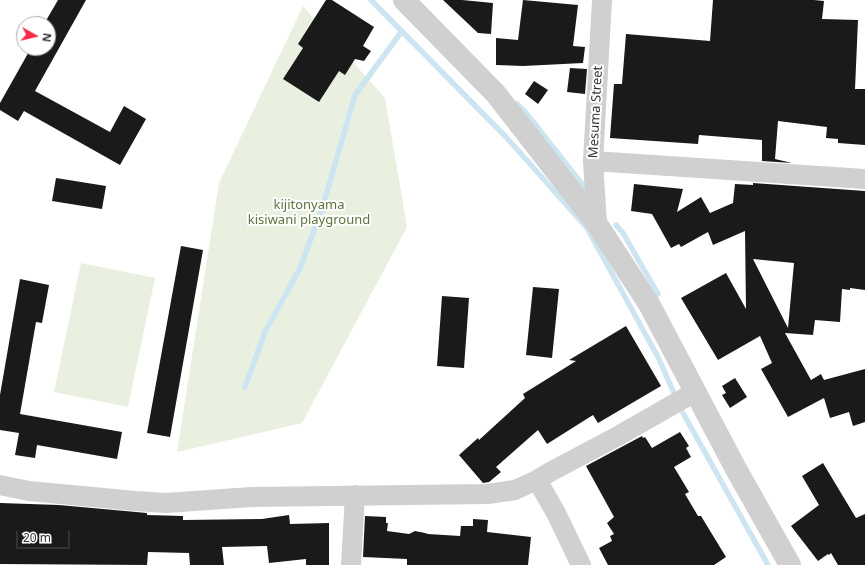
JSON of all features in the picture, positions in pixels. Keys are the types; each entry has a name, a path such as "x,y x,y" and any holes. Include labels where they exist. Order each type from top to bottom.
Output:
{"street":[{"path":"404,0 496,94 597,224 649,304 736,469 790,565"},
{"name":"Mesuma Street","path":"597,224 593,161 602,0"},
{"path":"593,161 865,179"},
{"path":"0,485 29,491 135,502 251,497 488,494 515,490 537,480 695,392"},
{"path":"537,480 556,513 581,565"},
{"path":"352,565 355,495"}],"green space":[{"name":"kijitonyama kisiwani playground","path":"303,6 385,98 407,227 302,423 177,452 219,183"},
{"path":"81,263 155,278 128,407 54,392"}],"building":[{"path":"58,0 86,0 56,54 56,16 49,16"},
{"path":"326,0 332,0 374,27 363,46 371,51 364,61 355,59 345,75 339,71 319,102 283,79 303,48 298,44"},
{"path":"443,0 493,3 491,34 478,33"},
{"path":"523,0 578,5 573,46 585,47 583,63 523,66 496,65 496,38 518,40"},
{"path":"713,0 824,1 822,19 858,20 855,89 865,89 865,145 838,143 838,139 826,138 827,127 778,121 775,159 792,163 762,161 762,140 699,135 698,144 610,138 614,84 622,84 626,34 710,41"},
{"path":"26,56 55,56 35,91 110,132 124,106 146,119 120,165 24,111 18,121 0,110 0,103"},
{"path":"570,68 587,69 585,94 567,92"},
{"path":"534,81 548,90 538,104 525,94"},
{"path":"56,178 106,186 102,209 52,201"},
{"path":"753,183 865,191 865,290 850,288 850,290 842,289 840,322 815,320 813,335 785,333 811,380 821,374 824,380 865,369 865,422 853,426 849,412 830,418 824,398 788,417 761,369 772,363 760,336 718,360 681,298 726,273 746,309 745,231 713,245 708,232 681,247 679,244 671,248 652,214 631,211 634,184 683,189 677,212 701,197 710,213 733,203 735,184 753,185","holes":["753,259 794,263 788,328"]},
{"path":"181,246 203,250 170,437 147,433"},
{"path":"20,279 49,285 42,323 36,322 20,414 122,432 117,459 37,445 35,458 15,455 19,433 0,430 0,395"},
{"path":"533,287 559,289 552,358 526,355"},
{"path":"442,296 469,298 464,368 437,366"},
{"path":"626,326 661,386 598,423 593,415 547,444 538,430 496,467 501,472 489,482 483,483 459,455 478,438 479,440 525,398 523,394 576,361 569,360"},
{"path":"735,378 747,397 730,408 722,395 726,393 722,386"},
{"path":"680,432 689,446 686,448 691,457 674,467 689,492 685,494 698,516 701,516 726,557 714,565 608,565 599,548 612,541 610,536 614,534 607,523 614,517 586,466 642,436 643,438 645,437 652,448"},
{"path":"823,463 856,518 865,514 865,565 838,565 831,553 818,561 791,526 819,505 802,476"},
{"path":"0,503 59,505 147,513 147,515 183,516 183,520 262,519 289,515 290,524 329,523 329,565 306,565 306,559 269,563 267,546 222,547 224,565 190,565 189,553 148,552 147,565 0,564"},
{"path":"365,516 386,517 386,523 388,523 387,531 409,534 415,531 428,534 460,536 461,526 473,526 473,519 488,520 487,532 531,537 528,565 407,565 407,559 363,557"}],"waterway":[{"path":"371,0 506,137 587,228 658,357 674,393"},
{"path":"245,387 265,332 300,268 322,209 355,95 402,31"},
{"path":"517,104 527,114 585,188"},
{"path":"616,225 623,233 658,294"},
{"path":"683,413 768,565"}]}
